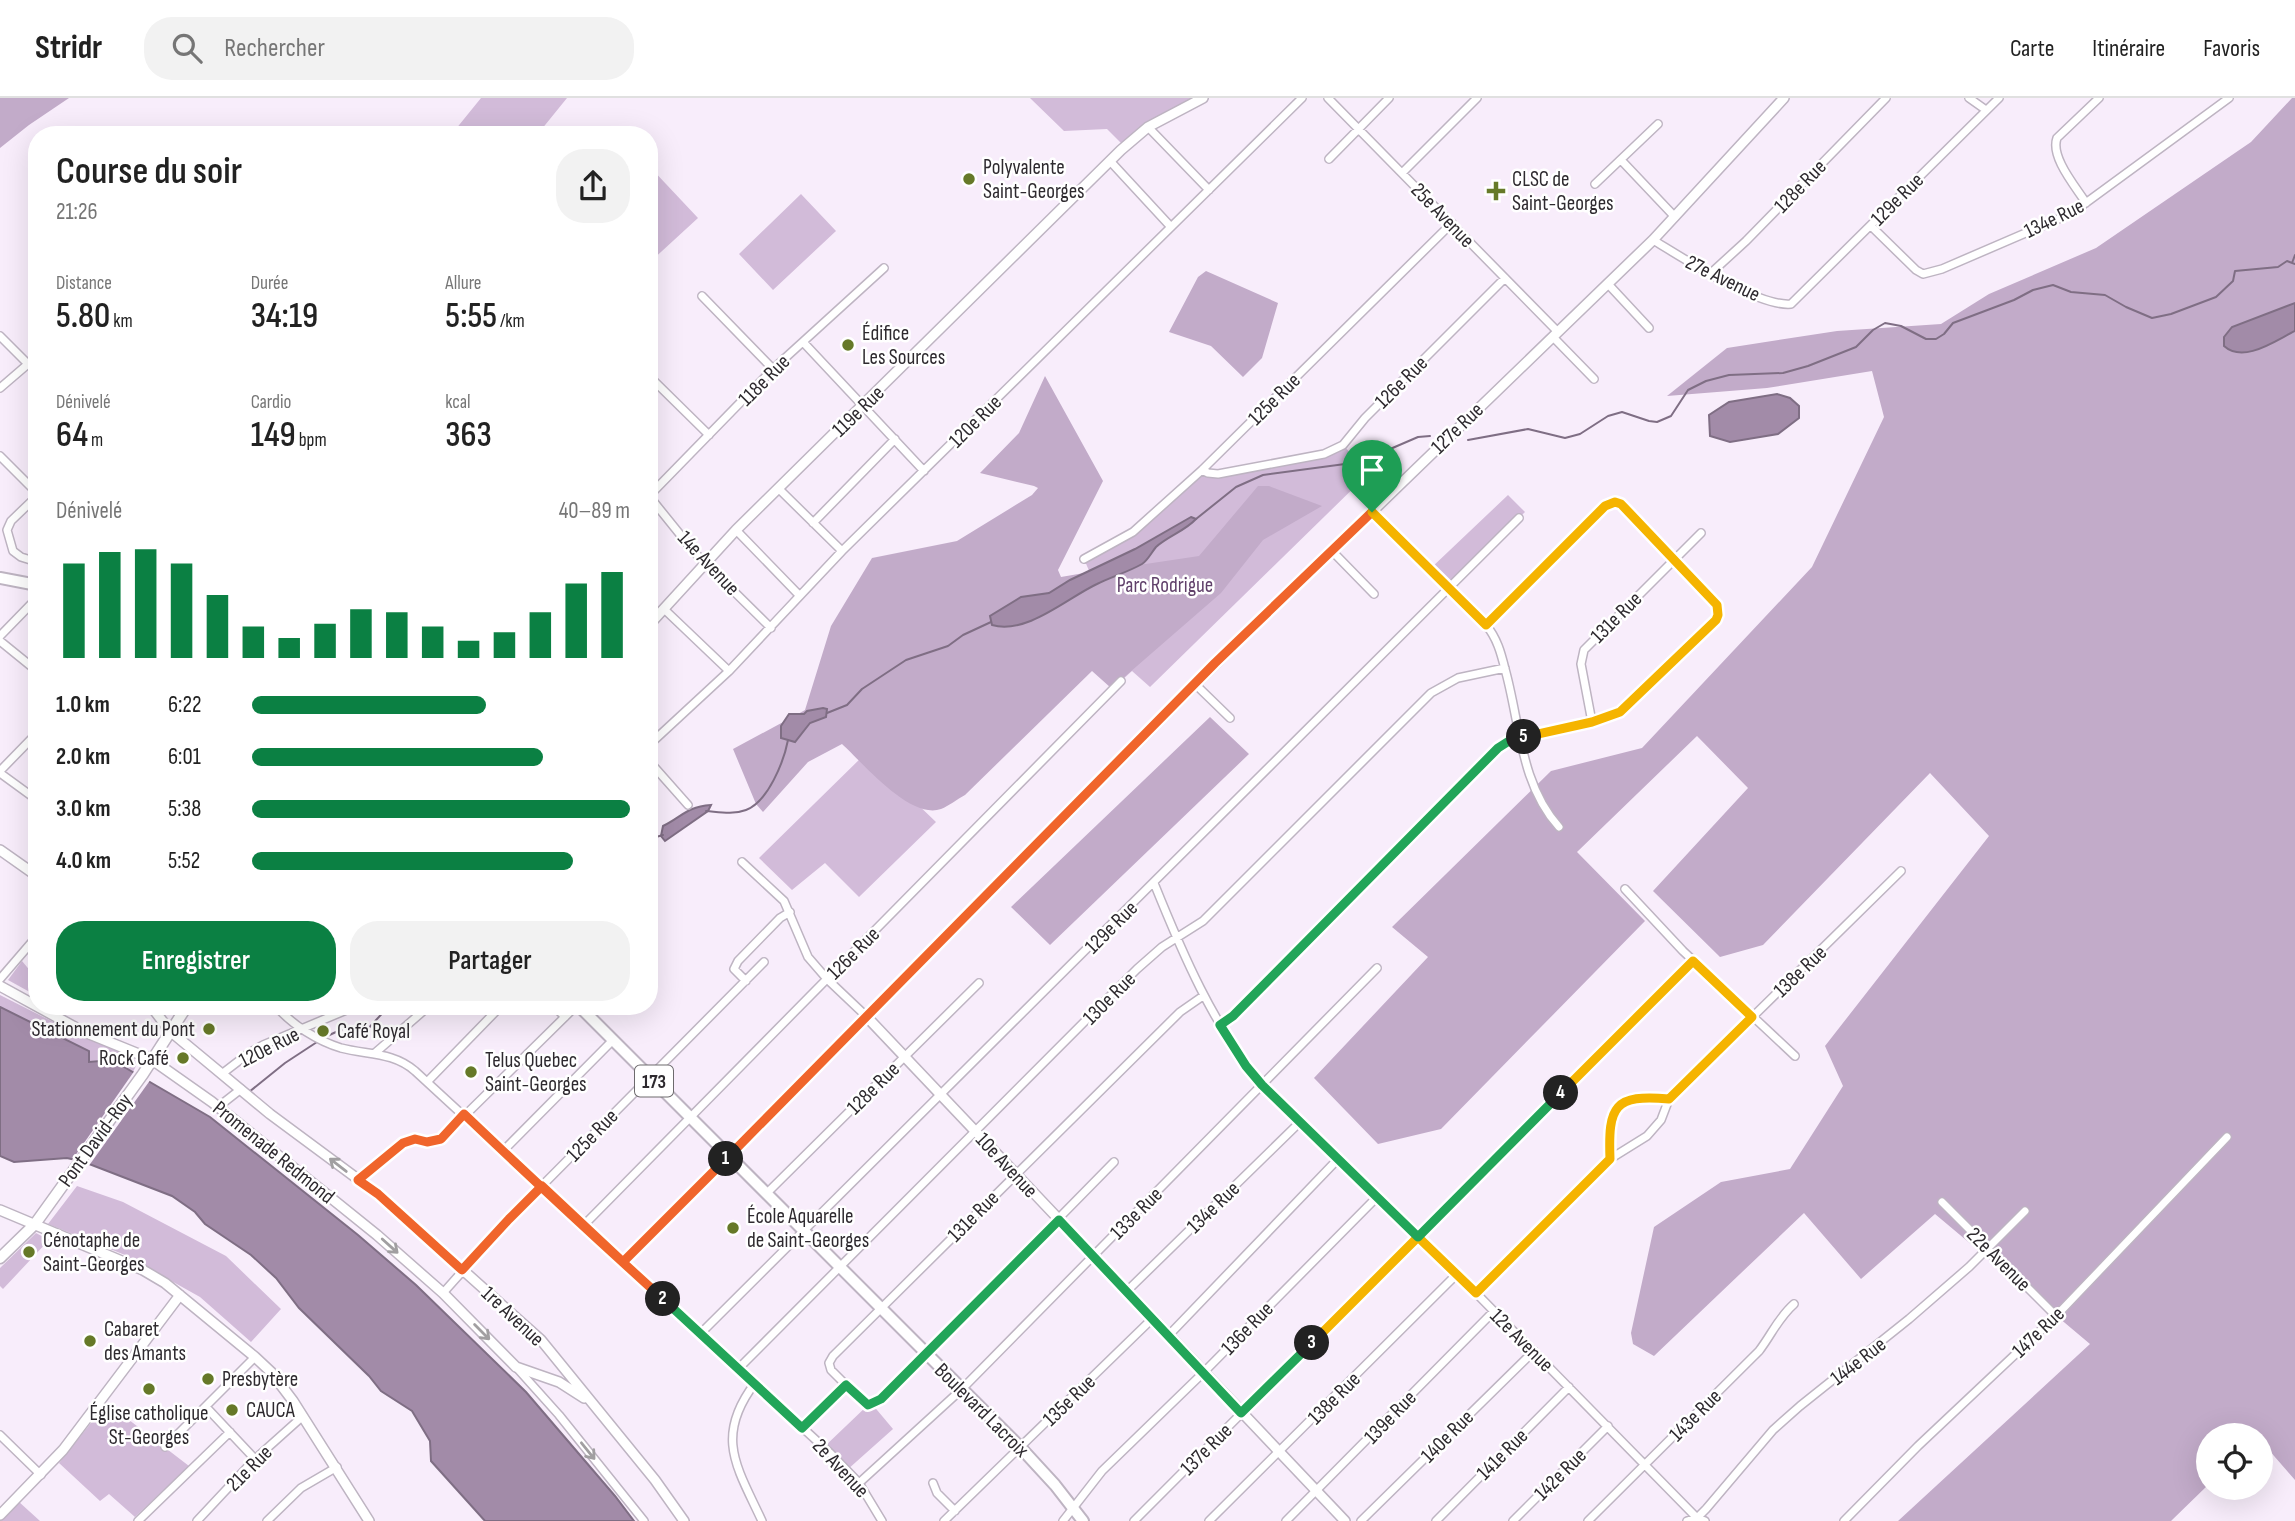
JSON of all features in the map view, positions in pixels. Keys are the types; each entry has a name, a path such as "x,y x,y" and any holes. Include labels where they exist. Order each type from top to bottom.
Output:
{"main road":[{"path":"0,578 28,583"},
{"name":"Pont David-Roy","path":"0,1258 35,1224 181,1015"},
{"name":"Boulevard Lacroix","path":"587,1015 1021,1448 1083,1521"}],"street":[{"name":"119e Rue","path":"658,615 736,530 1110,161 1148,127 1203,98"},
{"name":"120e Rue","path":"658,737 729,671 842,551 1301,98"},
{"name":"25e Avenue","path":"1328,98 1505,278 1594,379"},
{"path":"1329,159 1390,98"},
{"path":"1402,173 1477,98"},
{"name":"127e Rue","path":"623,1262 1195,684 1653,240 1784,98"},
{"name":"128e Rue","path":"1711,273 1746,241 1886,98"},
{"path":"1969,98 1986,110"},
{"name":"129e Rue","path":"1796,300 1999,98"},
{"path":"2086,203 2058,158 2055,144 2057,138 2099,98"},
{"name":"134e Rue","path":"1871,226 1916,270 1923,274 1930,273 2072,213 2229,98"},
{"path":"1595,184 1658,124"},
{"path":"1148,127 1209,190"},
{"path":"1621,160 1675,217"},
{"path":"1110,161 1171,227"},
{"name":"125e Rue","path":"1084,559 1133,532 1202,470 1452,223"},
{"name":"27e Avenue","path":"1653,240 1745,292 1783,305 1796,300"},
{"name":"118e Rue","path":"658,487 773,369 884,268"},
{"name":"126e Rue","path":"1202,470 1208,474 1218,474 1324,454 1343,445 1365,418 1505,278"},
{"path":"1608,284 1649,328"},
{"path":"702,296 773,369"},
{"path":"0,336 28,360"},
{"path":"803,342 924,471"},
{"path":"0,388 28,367"},
{"path":"658,385 709,435"},
{"path":"813,523 895,439"},
{"path":"0,456 28,485"},
{"path":"779,489 842,551"},
{"path":"1220,1025 1233,1016 1498,748 1521,738 1611,716 1628,706 1718,615 1717,605 1621,504 1615,502 1605,506 1486,625"},
{"path":"28,503 11,521 7,530 13,551 28,559"},
{"name":"14e Avenue","path":"658,507 689,545 771,628"},
{"path":"1372,512 1494,636 1505,668 1535,792 1559,827"},
{"name":"129e Rue","path":"700,1334 1519,518"},
{"path":"736,530 799,595"},
{"name":"131e Rue","path":"1592,722 1581,664 1584,650 1701,533"},
{"path":"1332,551 1374,594"},
{"path":"28,608 0,638 28,663"},
{"path":"664,609 729,671"},
{"name":"130e Rue","path":"739,1368 1137,970 1162,947 1211,913 1431,693 1458,678 1505,668"},
{"name":"126e Rue","path":"584,1225 1121,681"},
{"path":"1195,684 1230,718"},
{"path":"28,742 0,772 28,793"},
{"path":"658,771 688,805"},
{"path":"0,850 28,870"},
{"name":"10e Avenue","path":"742,862 784,901 804,949 827,979 866,1016 1345,1521"},
{"name":"138e Rue","path":"1476,1293 1610,1159 1647,1136 1661,1120 1669,1099 1901,871"},
{"name":"12e Avenue","path":"1154,884 1203,996 1246,1066 1262,1085 1457,1274 1699,1520"},
{"path":"1625,889 1693,961 1795,1056"},
{"path":"746,981 734,969 738,961 780,918 790,912"},
{"path":"0,979 28,946"},
{"name":"137e Rue","path":"1134,1521 1693,961"},
{"name":"125e Rue","path":"443,1293 509,1219 765,962"},
{"name":"133e Rue","path":"859,1483 962,1389 1377,968"},
{"name":"128e Rue","path":"767,1193 979,983"},
{"name":"Promenade Redmond","path":"0,985 28,1001"},
{"name":"131e Rue","path":"846,1385 831,1370 831,1359 1180,1012 1203,996"},
{"name":"Promenade Redmond","path":"53,1015 82,1031 152,1059 218,1107 377,1235 443,1293 516,1367 559,1415 644,1521"},
{"name":"1re Avenue","path":"157,1015 170,1031 241,1089 378,1194 521,1321 597,1408 684,1521"},
{"name":"2e Avenue","path":"285,1015 320,1040 342,1048 400,1060 428,1082 739,1368 859,1483 882,1521"},
{"name":"120e Rue","path":"223,1073 249,1053 336,1015"},
{"path":"375,1053 419,1015"},
{"path":"428,1082 493,1015"},
{"path":"358,1180 403,1143 415,1139 427,1142 441,1139 567,1015"},
{"path":"503,1151 613,1040"},
{"name":"120e Rue","path":"218,1107 241,1089"},
{"path":"1610,1159 1610,1122 1622,1103 1637,1097 1669,1099"},
{"name":"134e Rue","path":"1127,1291 1299,1122"},
{"name":"147e Rue","path":"1844,1521 1918,1446 2056,1316 2227,1137"},
{"path":"1169,1335 1337,1160"},
{"path":"802,1428 846,1385 864,1403 872,1404 881,1399 1114,1162"},
{"name":"136e Rue","path":"1063,1521 1102,1471 1376,1198"},
{"name":"22e Avenue","path":"1942,1202 2056,1316"},
{"path":"0,1210 143,1269 180,1295 255,1357 271,1372 303,1416 369,1521"},
{"name":"144e Rue","path":"1687,1521 1699,1520 1773,1430 1909,1319 1989,1248 2025,1210"},
{"name":"138e Rue","path":"1209,1521 1457,1274"},
{"path":"0,1516 41,1475 94,1412 180,1295"},
{"name":"143e Rue","path":"1588,1521 1759,1351 1779,1317 1794,1304"},
{"name":"139e Rue","path":"1286,1521 1494,1311"},
{"name":"135e Rue","path":"944,1521 1153,1318"},
{"name":"140e Rue","path":"1361,1521 1534,1351"},
{"path":"542,1377 549,1377 554,1371 554,1356"},
{"path":"165,1447 255,1357"},
{"name":"Promenade Redmond","path":"516,1367 571,1389 597,1408"},
{"path":"755,1383 737,1409 732,1435 733,1453 762,1521"},
{"name":"141e Rue","path":"1436,1521 1569,1387"},
{"path":"205,1407 256,1460"},
{"name":"21e Rue","path":"197,1521 303,1416"},
{"name":"142e Rue","path":"1513,1521 1608,1426"},
{"path":"138,1521 230,1432"},
{"path":"0,1435 41,1475"},
{"path":"267,1521 301,1488 337,1467"},
{"path":"933,1483 937,1493 955,1511"}],"green space":[{"path":"0,98 69,98 0,148"},
{"path":"481,98 567,98 544,126 458,126"},
{"path":"1030,98 1195,98 1124,146 1107,129 1064,131"},
{"path":"2292,98 2295,98 2295,1480 2273,1455 2273,1423 2196,1423 2196,1497 2171,1521 1898,1521 2090,1344 1935,1214 1861,1279 1804,1213 1654,1356 1633,1344 1631,1333 1654,1227 1721,1182 1790,1169 1843,1086 1825,1046 1989,836 1930,773 1763,945 1720,957 1653,891 1748,788 1697,736 1577,852 1645,921 1441,1129 1378,1144 1314,1078 1428,957 1392,927 1551,771 1642,748 1812,567 1884,417 1872,371 1767,388 1667,396 1727,348 1837,331 1941,324 1989,294 2096,248 2251,142"},
{"path":"658,176 698,218 658,255"},
{"path":"801,194 836,231 773,290 739,254"},
{"path":"1206,271 1278,303 1262,358 1243,377 1211,346 1169,332 1198,277"},
{"path":"1045,376 1103,481 1058,570 1061,577 1084,573 1049,593 1021,597 990,616 1094,585 1139,565 1199,556 1258,486 1269,486 1322,506 1263,540 1221,593 1114,686 1111,688 1092,671 965,795 947,806 929,810 915,806 888,788 842,744 808,762 763,812 756,804 733,749 785,721 804,714 798,714 805,710 831,626 872,558 957,541 1032,495 1038,488 980,473 1019,433"},
{"name":"Parc Rodrigue","path":"1343,445 1369,473 1150,687 1132,671 1121,681 1115,631 1084,559 1123,539 1202,470 1208,473 1301,459"},
{"path":"1508,495 1525,512 1448,588 1430,569"},
{"path":"1210,717 1249,754 1050,945 1011,907"},
{"path":"865,754 936,822 859,897 825,863 792,890 759,858"},
{"path":"22,961 28,968 28,991 8,980"},
{"path":"0,995 28,1009 28,1015 39,1015 126,1054 135,1060 136,1066 133,1072 112,1060 89,1062 89,1051 0,1007"},
{"path":"77,1186 123,1202 226,1256 281,1309 251,1342 200,1297 125,1255 48,1224"},
{"path":"36,1233 49,1240 3,1289 0,1286 0,1268"},
{"path":"107,1403 189,1466 135,1517 109,1494 100,1501 59,1463"},
{"path":"872,1404 893,1429 847,1470 824,1447"},
{"path":"18,1501 40,1521 0,1521"}],"shaded area":[{"path":"2295,303 2295,331 2250,352 2232,351 2224,346 2224,337 2232,327"},
{"path":"1777,394 1790,398 1799,406 1799,418 1778,434 1730,442 1710,436 1709,415 1729,402"},
{"path":"1191,517 1196,519 1156,547 1142,564 1131,570 1085,590 1033,620 1005,627 992,625 990,616 1021,597 1049,593"},
{"path":"827,709 826,717 810,723 795,742 781,738 781,726 789,714 804,714"},
{"path":"711,805 708,811 665,841 661,836 663,826 690,810"},
{"path":"0,1007 89,1051 89,1062 112,1060 210,1117 358,1235 416,1285 526,1392 634,1521 485,1521 431,1461 430,1441 412,1411 381,1391 299,1308 276,1278 251,1255 205,1224 195,1212 172,1196 84,1162 67,1158 14,1162 0,1156"}],"pier":[{"path":"135,1070 151,1079 88,1167 70,1163"}],"waterway":[{"path":"2292,263 2295,255"},
{"path":"1468,440 1528,429 1565,438 1580,434 1608,416 1622,412 1657,422 1671,416 1688,390 1706,381 1729,375 1783,373 1808,366 1856,347 1873,330 1885,323 1901,326 1926,339 1936,339 1953,323 2033,290 2053,285 2071,292 2105,295 2152,318 2171,314 2216,297 2233,281 2235,271 2278,267 2287,261 2295,264"},
{"path":"1196,519 1236,487 1263,475 1360,462 1418,437 1430,436"},
{"path":"827,713 847,705 862,689 906,660 948,646 963,635 991,622"},
{"path":"706,811 736,812 754,806 774,780 788,740"},
{"path":"658,836 663,835"},
{"path":"325,1037 347,1027 354,1032 365,1032 381,1015"},
{"path":"249,1092 317,1042"}],"place":[{"name":"Polyvalente Saint-Georges","path":"969,179"},
{"name":"CLSC de Saint-Georges","path":"1496,191"},
{"name":"Édifice Les Sources","path":"848,345"},
{"name":"Stationnement du Pont","path":"209,1029"},
{"name":"Café Royal","path":"323,1031"},
{"name":"Rock Café","path":"183,1058"},
{"name":"Telus Quebec Saint-Georges","path":"471,1072"},
{"name":"École Aquarelle de Saint-Georges","path":"733,1228"},
{"name":"Cénotaphe de Saint-Georges","path":"29,1252"},
{"name":"Cabaret des Amants","path":"90,1341"},
{"name":"Presbytère","path":"208,1379"},
{"name":"Église catholique St-Georges","path":"149,1389"},
{"name":"CAUCA","path":"232,1410"}],"route":[{"path":"1372,512 1236,643 623,1262 542,1186 462,1270 378,1194 358,1180 403,1143 415,1139 427,1142 441,1139 464,1114 503,1151 542,1186 584,1225 623,1262 700,1334 755,1383 802,1428 846,1385 868,1405 881,1399 1059,1220 1241,1413 1418,1237 1476,1293 1610,1159 1610,1122 1622,1103 1637,1097 1669,1099 1752,1017 1693,961 1418,1237 1262,1085 1246,1066 1220,1025 1233,1016 1502,744 1592,722 1620,712 1716,620 1718,610 1717,605 1675,559 1621,504 1615,502 1605,506 1486,625 1372,512"}]}
